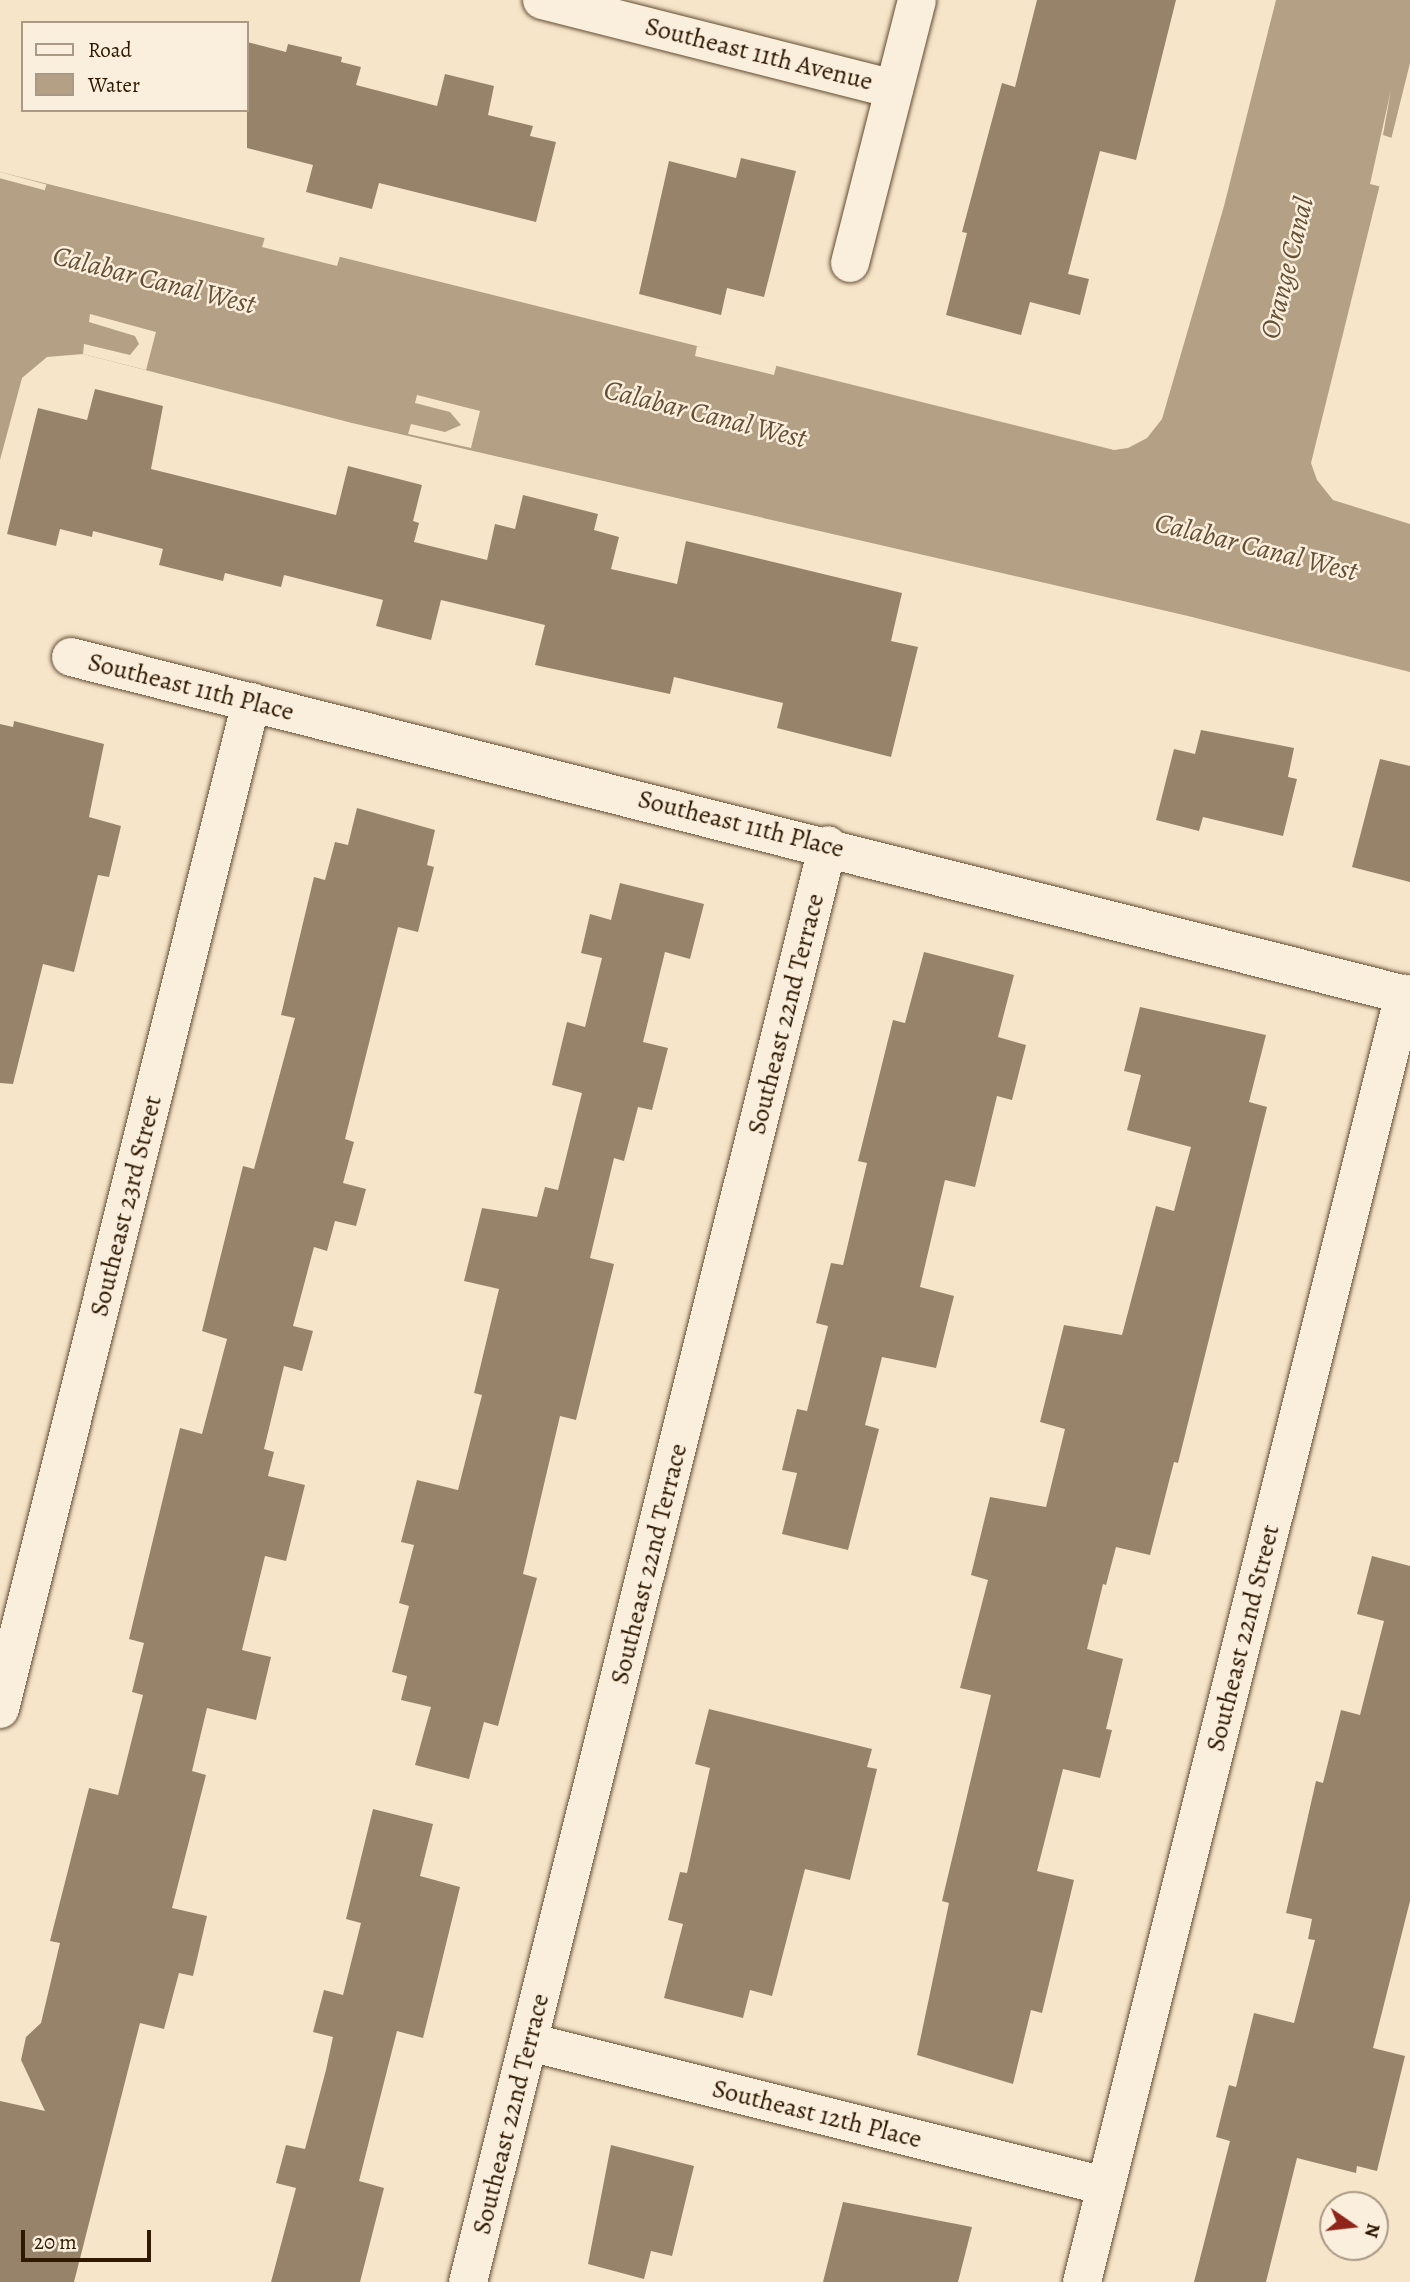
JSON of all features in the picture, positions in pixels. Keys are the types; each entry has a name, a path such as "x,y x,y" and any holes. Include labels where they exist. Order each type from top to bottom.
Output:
{"street":[{"name":"Southeast 11th Avenue","path":"542,0 894,89"},
{"path":"850,263 916,0"},
{"name":"Southeast 11th Place","path":"71,657 828,845 1407,995"},
{"name":"Southeast 23rd Street","path":"0,1709 251,702"},
{"name":"Southeast 22nd Terrace","path":"468,2282 828,845"},
{"name":"Southeast 22nd Street","path":"1082,2282 1407,995"},
{"name":"Southeast 12th Place","path":"529,2042 1105,2186"}],"water":[{"path":"1276,0 1410,0 1410,63 1311,463 1317,480 1333,500 1410,524 1410,672 1188,616 352,423 83,354 47,357 22,378 0,460 0,172 1114,450 1128,448 1147,438 1162,419 1224,206"}],"pier":[{"path":"1391,90 1383,135 1395,139 1382,187 1370,184"},
{"path":"0,172 46,184 45,190 0,178"},
{"path":"266,234 340,256 337,266 262,247"},
{"path":"90,314 156,332 146,370 83,354 84,344 130,355 139,344 135,336 89,322"},
{"path":"697,346 777,363 774,375 695,356"},
{"path":"417,395 480,411 471,448 408,434 411,424 445,432 461,425 450,412 415,403"}],"building":[{"path":"1037,0 1176,0 1136,160 1100,151 1068,274 1089,279 1080,315 1030,302 1021,335 946,315 967,233 962,232 1002,83 1015,87"},
{"path":"248,42 286,52 288,44 342,57 341,62 361,67 356,85 437,106 445,74 494,86 488,115 533,126 530,136 556,142 536,222 379,183 372,209 306,192 313,165 247,148"},
{"path":"741,158 796,171 764,297 727,288 721,315 639,294 669,161 736,178"},
{"path":"95,389 163,406 151,469 336,515 348,466 422,485 413,521 419,523 414,542 487,560 495,524 515,529 523,495 598,514 594,530 619,537 611,569 677,584 686,541 902,593 891,641 918,647 891,757 777,728 783,703 674,677 670,694 535,665 545,625 441,600 431,640 376,626 383,600 284,575 281,587 225,573 223,581 159,565 163,549 93,531 92,537 60,529 56,546 7,534 38,408 87,420"},
{"path":"14,721 104,744 89,817 121,826 109,877 98,875 74,972 43,964 13,1084 0,1083 0,724 13,727"},
{"path":"1201,730 1294,748 1288,777 1297,779 1283,836 1203,817 1199,831 1156,820 1174,749 1195,754"},
{"path":"1380,759 1410,766 1410,882 1352,867"},
{"path":"357,808 435,830 427,865 434,867 418,932 398,927 345,1139 354,1142 343,1183 366,1189 356,1226 335,1221 327,1251 314,1247 293,1326 313,1331 302,1371 284,1366 264,1449 274,1452 268,1476 305,1485 286,1561 265,1556 242,1650 271,1657 256,1720 207,1708 192,1771 206,1775 172,1908 207,1916 193,1976 179,1973 164,2029 140,2023 74,2282 0,2282 0,2101 45,2111 21,2060 26,2037 41,2023 60,1943 50,1941 89,1788 118,1795 143,1695 132,1692 144,1643 129,1639 180,1428 202,1434 227,1339 202,1331 243,1166 254,1169 295,1018 281,1015 314,877 325,880 335,842 348,845"},
{"path":"620,883 704,904 690,959 665,952 643,1042 668,1048 652,1110 638,1107 624,1161 614,1158 590,1258 614,1264 576,1420 560,1416 523,1574 537,1578 498,1726 484,1722 469,1779 415,1765 431,1707 401,1700 407,1676 392,1672 409,1606 399,1603 414,1545 401,1542 417,1480 458,1490 482,1395 474,1393 499,1289 464,1281 482,1208 537,1217 545,1187 558,1190 582,1093 552,1085 567,1022 585,1027 602,958 581,953 590,914 611,920"},
{"path":"924,952 1014,975 998,1037 1026,1045 1012,1100 997,1096 975,1187 945,1180 920,1287 954,1296 936,1368 882,1357 865,1425 879,1429 848,1550 782,1534 797,1473 782,1470 797,1409 807,1411 828,1326 816,1323 831,1263 843,1265 867,1163 858,1161 893,1020 905,1023"},
{"path":"1140,1007 1266,1035 1249,1102 1267,1107 1178,1463 1174,1462 1150,1555 1116,1547 1106,1585 1103,1584 1087,1649 1123,1659 1106,1729 1112,1730 1100,1778 1063,1769 1037,1871 1074,1880 1042,2013 1031,2010 1013,2084 917,2055 949,1903 942,1901 991,1695 960,1688 988,1580 971,1575 990,1497 1046,1507 1065,1429 1040,1422 1064,1325 1122,1335 1156,1206 1174,1211 1191,1147 1127,1130 1141,1075 1124,1071"},
{"path":"1372,1556 1410,1566 1410,1901 1373,2048 1405,2056 1377,2171 1357,2166 1356,2173 1297,2158 1266,2282 1194,2282 1230,2141 1216,2137 1229,2085 1236,2087 1254,2013 1294,2023 1315,1940 1308,1939 1312,1919 1286,1913 1316,1781 1323,1783 1341,1710 1360,1715 1384,1621 1357,1614"},
{"path":"709,1709 872,1749 867,1767 877,1769 850,1880 805,1869 772,1996 750,1990 743,2018 664,1998 683,1924 668,1920 680,1872 687,1873 710,1768 695,1764"},
{"path":"373,1809 433,1824 420,1876 460,1887 423,2038 397,2031 359,2181 384,2188 360,2282 271,2282 296,2188 276,2183 286,2145 305,2149 326,2070 333,2037 313,2032 324,1990 343,1995 361,1923 346,1919"},
{"path":"611,2145 694,2166 672,2256 651,2251 644,2279 588,2264"},
{"path":"843,2202 972,2227 958,2282 823,2282"}],"water label":[{"name":"Orange Canal","path":"1287,268"},
{"name":"Calabar Canal West","path":"154,280"},
{"name":"Calabar Canal West","path":"705,414"},
{"name":"Calabar Canal West","path":"1256,547"}]}
